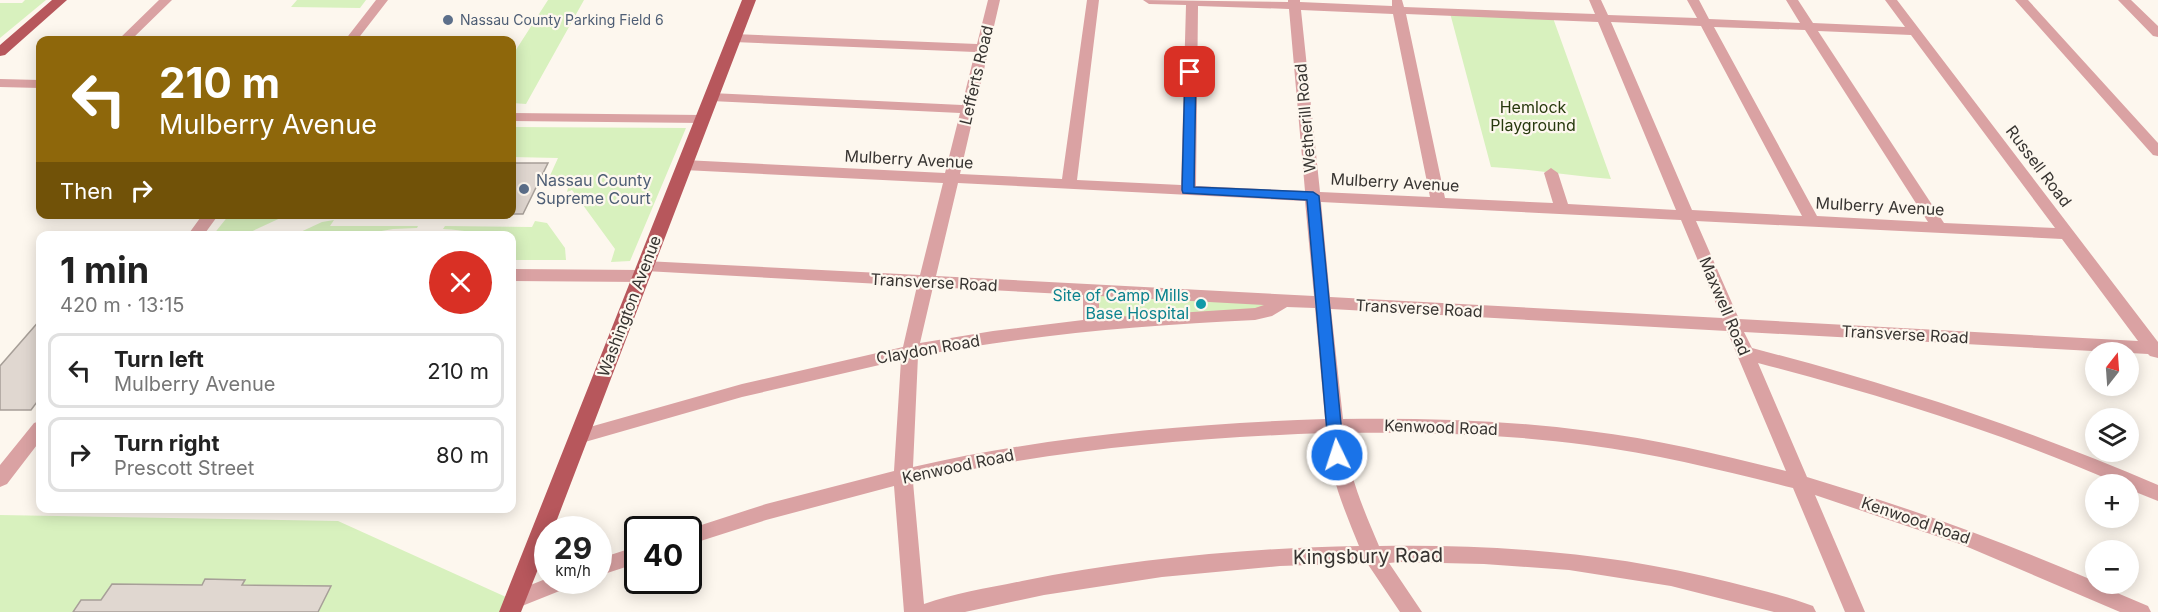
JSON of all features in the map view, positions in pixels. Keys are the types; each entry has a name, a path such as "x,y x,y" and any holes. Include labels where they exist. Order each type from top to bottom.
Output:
{"main road":[{"path":"0,52 60,0"},
{"name":"Washington Avenue","path":"512,606 749,0"}],"street":[{"path":"128,36 166,0"},
{"path":"354,36 382,0"},
{"name":"Lefferts Road","path":"914,612 908,568 903,458 910,351 994,0"},
{"path":"1069,184 1093,0"},
{"path":"1149,0 1398,5 1602,18 1914,31"},
{"name":"Maxwell Road","path":"1595,0 1855,612"},
{"path":"1694,0 1812,221"},
{"path":"1792,0 1939,227"},
{"name":"Russell Road","path":"1891,0 2156,350"},
{"path":"2021,0 2158,152"},
{"path":"2124,0 2158,33"},
{"path":"1188,190 1192,1"},
{"name":"Wetherill Road","path":"1295,3 1337,455 1345,488 1372,554 1412,612"},
{"path":"1398,5 1439,203"},
{"path":"734,38 982,48"},
{"path":"0,84 36,84"},
{"path":"711,97 968,109"},
{"path":"516,117 702,119"},
{"name":"Mulberry Avenue","path":"684,165 2067,234"},
{"path":"1551,173 1562,209"},
{"path":"198,231 208,219"},
{"name":"Transverse Road","path":"516,275 643,271 926,281 2156,350"},
{"path":"1091,290 1091,325"},
{"name":"Claydon Road","path":"578,437 754,387 910,351 1007,335 1091,325 1162,318 1255,314 1266,312 1284,301"},
{"path":"1745,353 1851,380 1956,414 2043,445 2158,493"},
{"name":"Kenwood Road","path":"702,533 827,496 904,477 1031,452 1148,436 1268,427 1464,427 1573,436 1671,451 1801,482 1924,521 2009,554 2141,612"},
{"path":"0,479 36,433"},
{"name":"Kingsbury Road","path":"928,612 1018,591 1154,569 1272,557 1372,554 1518,557 1625,569 1690,582 1806,612"},
{"path":"512,606 536,594"}],"green space":[{"path":"25,0 46,0 0,38 0,3 22,3"},
{"path":"297,0 366,0 360,8 291,7"},
{"path":"548,0 584,0 526,104 516,103 516,50"},
{"name":"Hemlock Playground","path":"1450,13 1553,18 1611,179 1491,167"},
{"path":"516,127 686,128 630,261 611,262 615,249 572,190 567,192 570,180 548,180 558,158 516,157"},
{"path":"226,219 278,219 253,231 216,231"},
{"path":"334,220 330,226 418,226 417,228 382,231 303,231 322,222"},
{"path":"535,221 547,223 565,248 566,260 516,260 516,231 443,229 445,226 532,227"},
{"path":"1091,290 1284,301 1276,307 1091,325"},
{"path":"0,515 338,521 506,597 500,612 0,612"}],"building":[{"name":"Nassau County Supreme Court","path":"516,163 548,163 523,214 516,214"},
{"path":"36,325 36,403 31,410 0,410 0,366"},
{"path":"205,579 245,580 242,585 331,586 318,612 73,612 81,600 101,600 112,584 202,585"}],"place":[{"name":"Nassau County Parking Field 6","path":"448,20"},
{"name":"Nassau County Supreme Court","path":"524,189"},
{"name":"Site of Camp Mills Base Hospital","path":"1201,304"}],"route":[{"path":"1190,72 1188,190 1313,196 1337,455"}]}
